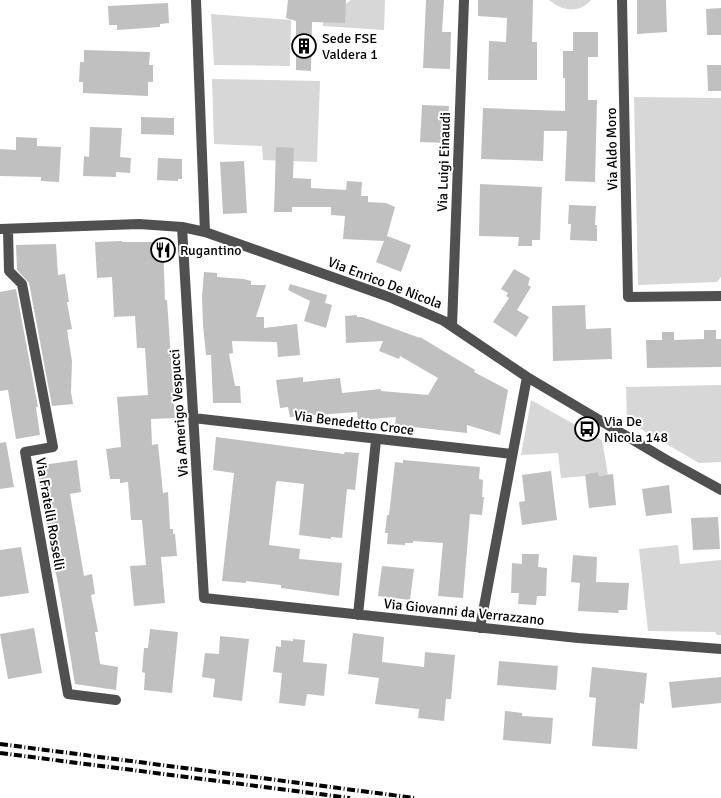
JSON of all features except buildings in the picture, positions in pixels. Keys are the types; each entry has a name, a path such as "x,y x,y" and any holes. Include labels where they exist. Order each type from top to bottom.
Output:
{"street":[{"path":"196,0 205,232"},
{"name":"Via Luigi Einaudi","path":"452,326 464,0"},
{"name":"Via Aldo Moro","path":"622,0 628,297 721,296"},
{"name":"Via Enrico De Nicola","path":"4,229 139,224 182,227 205,232 389,297 452,326 527,377 664,459 721,490"},
{"name":"Via Amerigo Vespucci","path":"182,227 204,598"},
{"name":"Via Fratelli Rosselli","path":"4,229 9,271 22,284 53,447 25,452 68,694 116,700"},
{"path":"480,628 527,377"},
{"name":"Via Benedetto Croce","path":"193,418 512,454"},
{"path":"358,615 376,440"},
{"name":"Via Giovanni da Verrazzano","path":"204,598 597,640 721,648"}],"shaded area":[{"path":"351,0 385,0 384,30 323,26 323,22"},
{"path":"549,0 591,0 576,9 565,9"},
{"path":"211,14 291,20 290,66 214,65"},
{"path":"212,79 320,81 317,162 263,160 262,146 214,144"},
{"path":"634,97 721,98 721,277 717,282 638,285"},
{"path":"721,385 721,462 699,463 627,421 626,387"},
{"path":"531,400 602,440 608,475 599,476 598,472 585,474 585,476 561,478 558,453 521,455"},
{"path":"678,545 680,564 721,560 721,635 717,635 715,632 648,631 639,549"}],"railway":[{"path":"0,744 415,798"},
{"path":"0,753 350,798"}],"place":[{"name":"Sede FSE Valdera 1","path":"304,46"},
{"name":"Rugantino","path":"163,250"},
{"name":"Via De Nicola 148","path":"587,429"}]}
